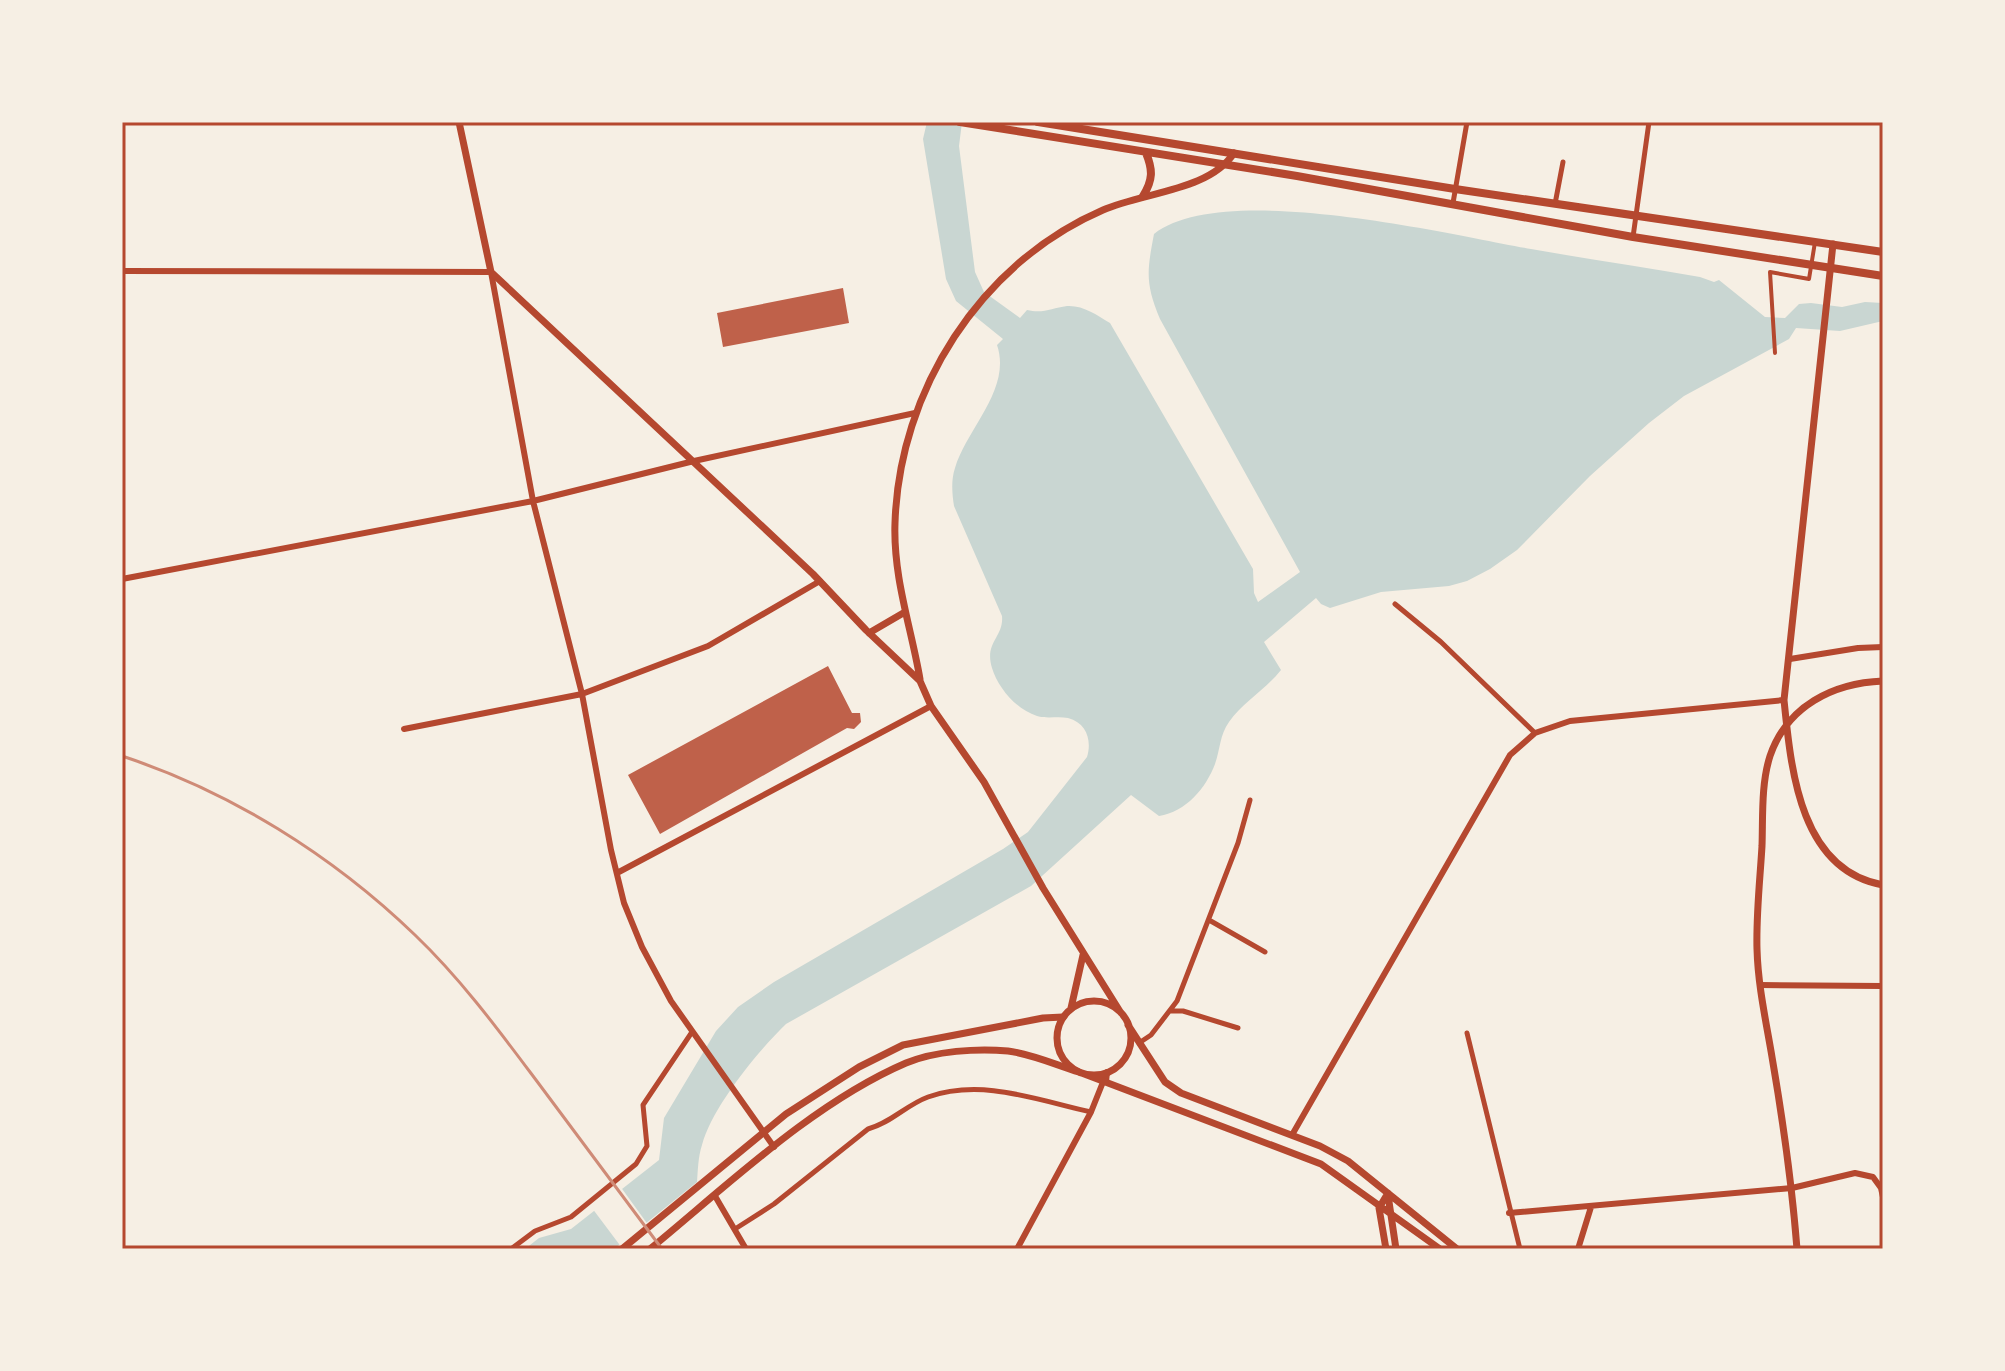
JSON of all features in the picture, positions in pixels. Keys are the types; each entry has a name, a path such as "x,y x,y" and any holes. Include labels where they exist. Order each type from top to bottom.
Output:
{"highway":[{"path":"960,122 1453,203 1633,237 1883,276"},
{"path":"1038,122 1455,189 1883,252"},
{"path":"1143,196 1152,179 1146,153"}],"main road":[{"path":"459,122 491,272 820,581 920,681"},
{"path":"1234,153 1226,166 1207,178 1104,209 1067,230 1031,254 994,287 965,322 931,376 915,413 904,453 895,524 897,569 905,612 920,681 931,706 984,782 1083,955 1094,966 1165,1082 1181,1093 1292,1135 1348,1161 1457,1249"},
{"path":"1833,244 1784,700 1791,765 1815,837 1848,871 1883,885"},
{"path":"869,633 905,612"},
{"path":"1797,1249 1792,1188 1760,985 1757,947 1765,785 1770,756 1794,716 1808,702 1843,686 1883,681"},
{"path":"1071,1009 1083,955"},
{"path":"1121,1013 1100,1001 1082,1003 1071,1009 1057,1030 1057,1044 1062,1058 1079,1072 1093,1075 1107,1072 1119,1065 1128,1053 1131,1039 1128,1025"},
{"path":"622,1249 786,1114 859,1067 903,1045 1043,1018 1063,1017"},
{"path":"650,1249 796,1128 908,1062 959,1051 1009,1051 1079,1072 1321,1164 1440,1249"},
{"path":"1386,1249 1379,1208 1388,1193"},
{"path":"1388,1193 1396,1249"}],"street":[{"path":"1453,203 1467,122"},
{"path":"1633,237 1649,122"},
{"path":"1555,204 1563,162"},
{"path":"1775,353 1770,272 1809,279 1815,241"},
{"path":"122,271 491,272 533,501 582,694 624,903 642,947 671,1001 774,1147"},
{"path":"122,579 533,501 694,461 915,413"},
{"path":"404,729 582,694 708,646 820,581"},
{"path":"1395,604 1441,642 1535,733"},
{"path":"1790,659 1883,647"},
{"path":"1292,1135 1510,755 1535,733 1570,721 1784,700"},
{"path":"617,873 931,706"},
{"path":"1139,1043 1151,1035 1177,1001 1238,843 1250,800"},
{"path":"1209,920 1265,952"},
{"path":"1760,985 1883,986"},
{"path":"1170,1011 1183,1011 1238,1028"},
{"path":"511,1249 535,1231 571,1217 636,1164 647,1146 643,1105 692,1032"},
{"path":"1467,1033 1520,1249"},
{"path":"1017,1249 1091,1112 1107,1072"},
{"path":"735,1229 774,1204 868,1129 881,1126 924,1098 951,1090 986,1088 1091,1112"},
{"path":"1509,1213 1792,1188 1855,1173 1873,1177 1883,1197"},
{"path":"715,1196 746,1249"},
{"path":"1578,1249 1591,1207"}],"shaded area":[{"path":"927,122 962,122 959,146 975,272 984,292 1020,318 1027,310 1073,306 1090,311 1110,323 1253,569 1254,593 1258,602 1300,572 1160,319 1150,286 1154,234 1186,219 1230,211 1281,211 1393,223 1714,282 1719,280 1765,317 1785,318 1799,304 1842,307 1865,302 1883,303 1883,321 1840,331 1796,328 1789,339 1684,396 1590,476 1517,550 1467,581 1449,586 1381,592 1330,608 1316,598 1264,642 1281,670 1229,722 1211,773 1194,798 1178,810 1159,816 1131,795 1031,886 786,1024 750,1064 715,1114 701,1150 697,1182 614,1249 525,1249 539,1238 571,1229 659,1160 664,1118 716,1031 738,1007 774,982 1028,832 1087,757 1088,739 1080,724 1068,718 1037,716 1022,709 1004,690 992,668 990,652 1002,616 954,506 952,482 961,453 993,393 1000,361 997,345 1003,339 956,301 946,279 923,139"}],"pier":[{"path":"620,1186 649,1226 622,1248 592,1208"}],"building":[{"path":"843,288 849,323 723,347 717,313"},
{"path":"828,666 852,713 860,713 861,722 854,729 847,728 660,834 628,775"}],"railway":[{"path":"122,756 202,788 278,829 350,878 415,935 480,1007 662,1249"}]}
